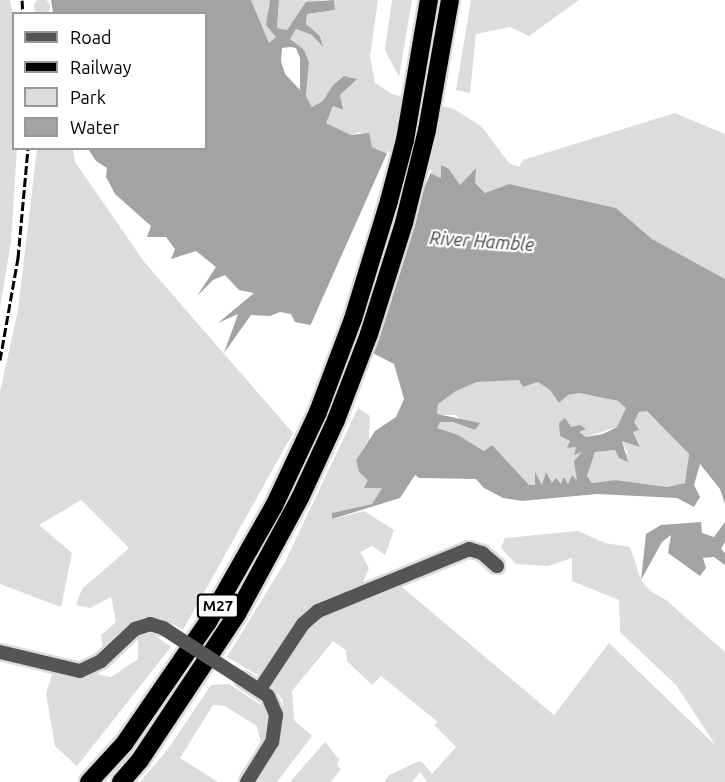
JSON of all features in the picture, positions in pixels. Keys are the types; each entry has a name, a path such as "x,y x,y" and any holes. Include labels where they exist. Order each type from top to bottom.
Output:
{"highway":[{"name":"M27","path":"89,782 124,744 208,622 274,506 318,412 382,225 417,75 429,0"},
{"name":"M27","path":"121,782 140,760 234,621 300,498 336,420 399,242 438,78 450,0"}],"street":[{"path":"260,689 303,624 318,611 469,549 482,553 497,566"},
{"path":"0,652 80,671 101,661 135,629 152,624 163,628 260,689 275,708 276,729 247,782"}],"green space":[{"path":"39,-1 45,-1 50,4 49,12 35,12 34,10 34,4"},
{"path":"0,0 10,0 12,12 12,150 17,150 11,242 0,307"},
{"path":"251,0 270,0 268,10 276,37 269,43"},
{"path":"279,0 321,0 297,17 287,30 277,28"},
{"path":"334,0 378,0 370,56 375,83 392,94 454,109 481,126 509,163 519,167 523,160 675,113 725,134 725,279 652,239 616,208 509,184 485,193 475,183 475,169 460,185 449,169 441,166 441,178 372,147 360,132 351,135 325,122 333,106 342,110 340,95 356,79 333,85 324,101 312,107 306,96 309,62 290,39 296,29 312,35 322,46 320,36 306,24 307,14 335,10"},
{"path":"392,0 412,0 399,77 385,50"},
{"path":"471,0 579,0 529,36 510,27 476,34 470,93 456,90"},
{"path":"37,150 73,150 75,162 145,263 293,433 183,630 163,619 150,618 103,651 101,635 116,622 111,597 90,608 76,605 82,589 129,548 81,500 39,525 72,553 61,607 0,584 0,392 18,310"},
{"path":"519,379 523,387 538,382 550,390 559,403 568,395 579,393 618,401 626,408 617,427 586,437 579,432 581,425 570,441 576,447 574,454 584,451 578,482 552,484 546,473 543,486 535,474 535,485 528,485 492,445 485,451 458,435 436,428 440,422 453,422 475,430 455,415 437,415 438,404 456,391 477,382"},
{"path":"358,408 370,416 369,439 356,460 383,487 372,504 333,513 333,519 364,511 394,530 385,555 372,546 360,552 369,568 362,585 319,604 265,671 256,674 227,657 285,562"},
{"path":"647,410 689,454 685,483 667,487 617,480 592,483 587,476 595,452 615,450 628,454 622,441 640,446 633,431 634,422 639,412"},
{"path":"578,531 605,543 630,547 641,580 650,591 666,600 725,652 725,782 427,782 420,772 412,782 384,782 389,775 421,761 432,774 456,747 434,725 438,722 381,676 372,685 347,661 346,650 333,641 292,691 294,720 312,736 277,782 259,782 283,730 283,701 273,686 313,622 401,586 554,715 609,643 716,746 676,685 620,632 619,600 572,581 572,558 548,566 516,564 501,548 505,538"},
{"path":"150,632 171,647 77,766 55,746 46,694 52,674 74,679 96,674 111,677 138,659 138,637"},
{"path":"229,684 264,707 270,723 262,748 257,726 225,706 213,705 180,758 218,782 140,782 168,749 211,685"},
{"path":"325,742 339,759 337,765 341,769 331,782 290,782"}],"water":[{"name":"River Hamble","path":"51,0 251,0 269,43 276,37 266,25 270,0 279,0 277,28 287,30 306,2 334,0 335,10 307,14 306,24 320,36 323,47 312,35 296,29 290,39 304,50 309,62 306,96 312,107 323,101 333,85 344,76 357,79 340,95 343,110 333,106 326,123 351,135 369,133 372,147 441,178 441,165 449,169 460,185 476,168 475,183 485,193 509,184 616,208 652,239 725,279 725,504 720,489 700,464 694,485 700,497 694,507 677,498 597,494 522,501 503,498 484,488 476,479 419,478 415,475 400,498 332,519 332,513 372,504 382,488 364,488 368,480 359,472 356,460 375,431 396,417 404,399 394,364 325,328 295,322 291,314 280,312 270,316 251,315 224,353 238,314 218,323 254,293 239,290 225,275 213,280 197,296 216,267 196,251 171,259 175,249 166,237 147,237 151,226 115,194 106,177 107,168 96,161 89,150 207,150 207,12 53,12","holes":["282,48 296,48 300,58 300,90 285,74 281,61","519,380 523,387 538,382 550,390 559,403 568,395 579,393 618,401 626,408 617,427 603,434 586,437 579,432 586,429 580,425 571,427 565,418 559,423 560,436 570,441 567,448 576,447 574,455 582,452 574,461 577,481 572,475 568,484 564,477 561,484 556,478 552,483 546,472 542,485 535,472 535,485 529,485 492,445 484,451 458,435 437,428 440,422 453,422 475,430 480,423 437,414 438,404 456,391 477,382","647,411 689,454 685,483 667,487 616,480 592,483 587,476 595,452 615,450 619,458 628,462 622,441 640,447 633,432 639,430 634,422 639,412"]},
{"path":"701,522 702,533 714,537 725,522 725,542 721,549 725,553 725,565 714,557 703,558 706,568 700,576 668,553 671,535 662,542 641,580 646,534 661,525"}],"pier":[{"path":"388,151 432,171 354,346 310,326"}],"railway":[{"path":"22,0 23,12"},
{"path":"0,360 18,258 28,150"}]}
